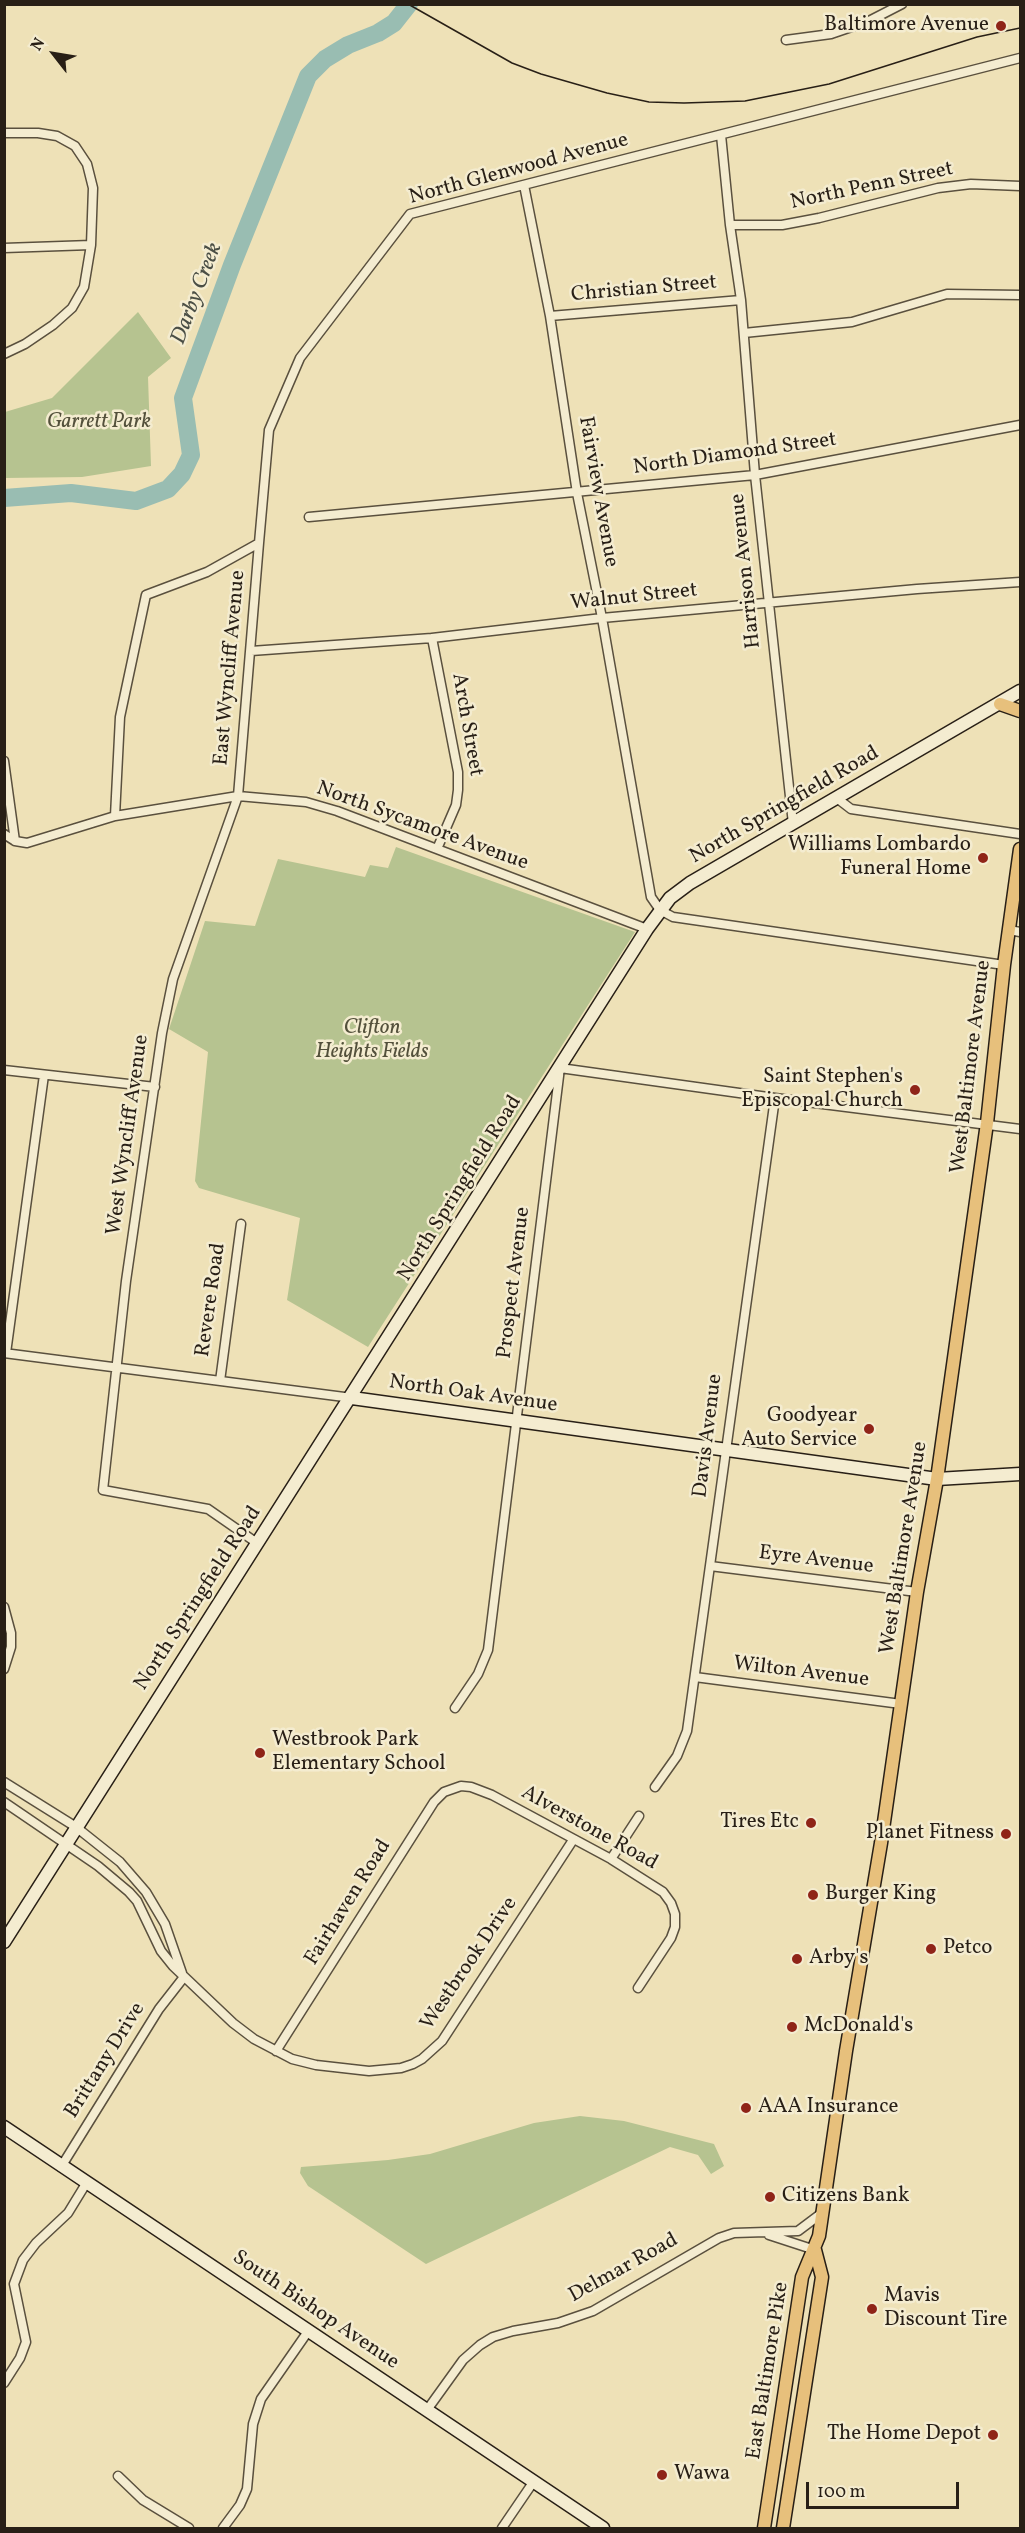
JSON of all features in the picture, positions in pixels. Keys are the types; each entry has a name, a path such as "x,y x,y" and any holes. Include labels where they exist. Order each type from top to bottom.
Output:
{"main road":[{"name":"North Springfield Road","path":"4,1942 257,1543 352,1398 660,910 670,898 690,883 1020,692"},
{"path":"1000,704 1020,711"},
{"name":"West Baltimore Avenue","path":"815,2250 917,1592 937,1479 987,1124 1004,965 1015,931 1020,849"},
{"name":"North Oak Avenue","path":"352,1398 937,1479 1020,1474"},
{"name":"South Bishop Avenue","path":"4,2127 603,2529"},
{"name":"East Baltimore Pike","path":"764,2529 802,2277 815,2250"},
{"name":"East Baltimore Pike","path":"783,2529 822,2277 815,2250"},
{"path":"782,2408 801,2411"}],"street":[{"path":"786,39 831,34 869,21 902,4"},
{"name":"North Glenwood Avenue","path":"259,543 269,430 300,358 410,214 1020,58"},
{"path":"4,133 38,133 57,136 75,146 87,164 93,188 91,245 84,287 72,308 53,325 25,344 4,354"},
{"name":"Harrison Avenue","path":"721,135 730,225 741,300 756,475 793,824"},
{"name":"North Penn Street","path":"730,225 782,225 938,188 971,184 1020,186"},
{"name":"Fairview Avenue","path":"524,185 550,316 577,493 602,618 651,897 660,910"},
{"path":"4,248 91,245"},
{"path":"744,333 852,322 947,294 1020,296"},
{"name":"Christian Street","path":"550,316 741,300"},
{"name":"North Diamond Street","path":"309,517 756,475 1020,425"},
{"path":"115,816 120,717 146,595 207,572 259,543"},
{"name":"East Wyncliff Avenue","path":"238,796 259,543"},
{"name":"Walnut Street","path":"250,651 432,638 602,618 917,589 1020,582"},
{"name":"Arch Street","path":"432,638 458,772 456,805 437,849"},
{"path":"4,761 15,841"},
{"name":"North Sycamore Avenue","path":"15,841 27,843 115,816 238,796 306,802 647,929"},
{"name":"West Wyncliff Avenue","path":"238,796 173,979 162,1034 116,1368 103,1490 208,1509 257,1543"},
{"path":"838,799 851,808 1020,834"},
{"path":"4,834 15,841"},
{"path":"660,910 673,917 1004,965"},
{"path":"560,1068 1020,1129"},
{"name":"Prospect Avenue","path":"455,1708 478,1674 488,1650 560,1068"},
{"path":"4,1070 155,1087"},
{"path":"5,1353 44,1075"},
{"name":"Davis Avenue","path":"655,1787 677,1756 687,1731 775,1098"},
{"name":"Revere Road","path":"220,1381 241,1224"},
{"name":"North Oak Avenue","path":"5,1353 352,1398"},
{"name":"Eyre Avenue","path":"710,1566 917,1592"},
{"path":"4,1607 10,1627 11,1647 4,1669"},
{"name":"Wilton Avenue","path":"695,1677 901,1704"},
{"name":"Westbrook Drive","path":"4,1782 76,1827 120,1862 146,1892 165,1924 184,1977"},
{"name":"Alverstone Road","path":"461,1786 471,1787 492,1795 611,1859 663,1892 675,1914 675,1927 671,1938 638,1989"},
{"name":"Fairhaven Road","path":"276,2051 434,1802 444,1792 461,1786"},
{"name":"Westbrook Drive","path":"4,1802 98,1866 129,1892 137,1901 161,1952 233,2023 254,2039 292,2059 325,2067 369,2071 401,2068 422,2059 442,2041 573,1840"},
{"path":"611,1859 639,1816"},
{"name":"Brittany Drive","path":"61,2167 159,2009 184,1977"},
{"path":"4,2383 20,2358 26,2342 14,2284 23,2260 36,2243 68,2214 87,2182"},
{"name":"Delmar Road","path":"427,2410 468,2354 494,2337 513,2331 558,2323 593,2311 719,2238 734,2233 798,2231 822,2213"},
{"name":"Delmar Road","path":"763,2232 815,2250"},
{"path":"223,2529 240,2505 247,2489 253,2424 261,2399 309,2330"},
{"path":"118,2476 143,2500 189,2529"},
{"path":"502,2529 534,2481"}],"green space":[{"name":"Garrett Park","path":"138,312 171,358 148,377 151,466 82,477 5,478 5,412 52,398"},
{"name":"Clifton Heights Fields","path":"396,847 635,932 368,1347 287,1300 300,1218 199,1188 195,1181 208,1052 169,1029 205,921 255,926 278,859 365,877 370,865 388,868"},
{"path":"580,2116 624,2121 714,2144 724,2166 711,2174 698,2155 670,2147 426,2264 308,2186 300,2173 301,2167 430,2154 534,2123"}],"waterway":[{"name":"Darby Creek","path":"4,498 71,493 136,501 168,489 182,474 191,455 183,398 232,265 308,76 325,59 394,23 409,4"}],"tram line":[{"path":"408,4 512,63 607,93 649,102 745,101 829,84 977,37 1020,28"}],"place":[{"name":"Baltimore Avenue","path":"1001,26"},
{"name":"Williams Lombardo Funeral Home","path":"983,858"},
{"name":"Saint Stephen's Episcopal Church","path":"915,1090"},
{"name":"Goodyear Auto Service","path":"869,1429"},
{"name":"Westbrook Park Elementary School","path":"260,1753"},
{"name":"Tires Etc","path":"811,1823"},
{"name":"Planet Fitness","path":"1006,1834"},
{"name":"Burger King","path":"813,1895"},
{"name":"Petco","path":"931,1949"},
{"name":"Arby's","path":"797,1959"},
{"name":"McDonald's","path":"792,2027"},
{"name":"AAA Insurance","path":"746,2108"},
{"name":"Citizens Bank","path":"770,2197"},
{"name":"Mavis Discount Tire","path":"872,2309"},
{"name":"The Home Depot","path":"993,2435"},
{"name":"Wawa","path":"662,2475"}]}
